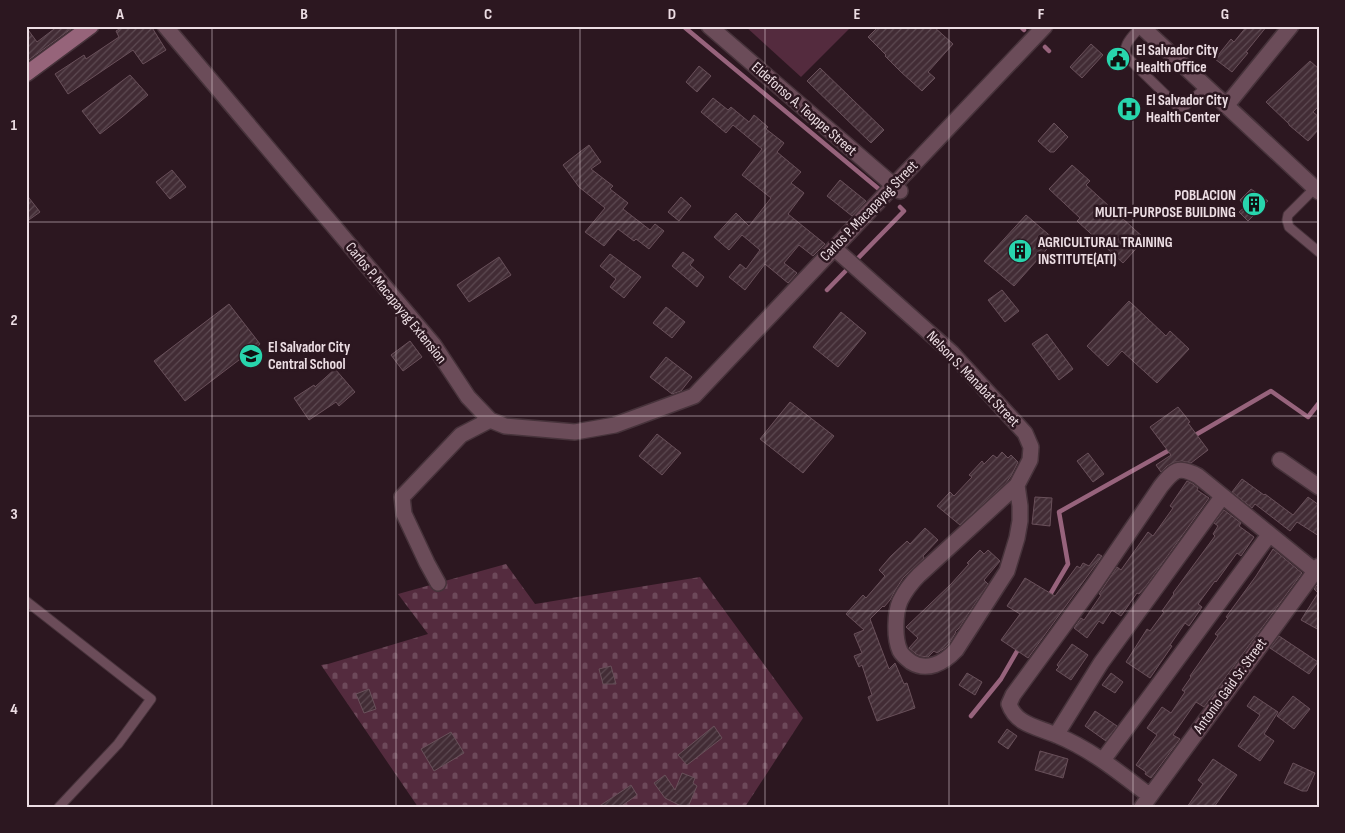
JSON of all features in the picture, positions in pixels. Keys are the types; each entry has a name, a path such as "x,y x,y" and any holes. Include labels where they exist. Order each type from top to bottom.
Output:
{"street":[{"path":"26,74 91,26"},
{"name":"Carlos P. Macapayag Extension","path":"165,26 433,344 468,397 490,420"},
{"path":"1141,26 1317,190"},
{"path":"1226,106 1291,26"},
{"name":"Eldefonso A. Teoppe Street","path":"711,27 897,188"},
{"name":"Carlos P. Macapayag Street","path":"490,420 505,426 575,432 615,425 694,396 834,248 897,188 1040,28"},
{"name":"Nelson S. Manabat Street","path":"834,248 952,353 1025,433 1031,447 1030,460 1017,485"},
{"path":"438,583 404,514 402,497 461,435 490,420"},
{"path":"1280,460 1319,487"},
{"path":"1146,801 1103,760 1056,735 1020,720 1012,712 1009,704 1013,695 1095,582 1161,486 1172,472 1179,470 1188,471 1198,476 1269,535 1317,569"},
{"path":"1017,485 1020,521 1007,571 961,642 949,657 930,666 920,666 914,663 900,651 896,626 900,601 910,585 919,576 1017,485"},
{"path":"1056,735 1101,662 1222,497"},
{"path":"1103,760 1269,535"},
{"name":"Antonio Gaid Sr. Street","path":"1146,801 1317,569"}],"lane":[{"path":"1141,26 1124,47 1124,52 1173,102 1178,106 1184,107 1206,87"},
{"path":"1317,190 1288,215 1287,220 1289,227 1319,252"},
{"path":"26,601 151,699 118,744 59,807"}],"green space":[{"path":"745,26 852,26 801,77"},
{"path":"506,564 535,604 700,577 803,718 745,807 418,807 321,665 428,634 398,594"}],"building":[{"path":"58,26 75,26 26,62 26,27 37,42"},
{"path":"124,26 151,26 166,50 143,64 133,50 68,94 55,74 84,55 86,59 119,37 116,31"},
{"path":"879,26 933,26 953,44 928,72 935,78 922,91 868,37"},
{"path":"1247,26 1267,26 1232,72 1215,59 1231,39 1234,42"},
{"path":"1091,44 1103,55 1082,78 1070,67"},
{"path":"1310,61 1319,69 1319,106 1313,112 1319,117 1319,129 1308,141 1266,102"},
{"path":"699,66 711,76 697,92 686,82"},
{"path":"820,68 884,130 871,143 807,81"},
{"path":"130,75 148,95 100,134 82,111"},
{"path":"713,98 728,110 731,107 749,122 754,115 768,127 766,129 784,143 777,152 801,172 791,183 804,193 788,214 825,244 813,256 799,245 784,263 797,273 788,283 765,264 745,290 729,277 740,264 746,269 760,250 742,235 729,250 714,237 736,213 749,226 771,198 742,175 762,149 733,125 726,133 701,112"},
{"path":"1054,123 1068,137 1054,152 1050,152 1038,141"},
{"path":"589,145 601,162 591,169 613,186 610,189 628,203 623,209 650,230 655,224 664,231 649,249 618,229 604,246 585,232 605,208 579,187 563,165"},
{"path":"1072,165 1090,181 1086,185 1145,239 1123,263 1077,221 1080,218 1049,189"},
{"path":"172,170 186,187 170,199 156,182"},
{"path":"840,180 866,201 852,216 827,196"},
{"name":"POBLACION MULTI-PURPOSE BUILDING","path":"1251,189 1268,201 1248,221 1239,212 1245,207 1240,200"},
{"path":"26,194 40,212 26,222"},
{"path":"681,197 691,206 679,221 668,212"},
{"name":"AGRICULTURAL TRAINING INSTITUTE(ATI)","path":"1026,215 1055,240 1014,286 984,261"},
{"path":"683,252 694,260 690,265 704,277 697,287 672,266"},
{"path":"610,254 641,277 624,298 610,287 616,279 600,266"},
{"path":"499,257 511,275 469,302 457,285"},
{"path":"1002,290 1019,311 1005,322 988,300"},
{"path":"1129,301 1166,336 1170,331 1189,349 1157,383 1122,351 1108,366 1087,346"},
{"path":"229,304 260,344 185,401 154,361"},
{"path":"666,307 685,322 672,338 653,323"},
{"path":"841,312 866,333 838,367 813,347"},
{"path":"1047,334 1073,369 1059,380 1032,344"},
{"path":"410,341 422,357 403,371 391,355"},
{"path":"666,357 692,377 681,391 672,394 650,377"},
{"path":"335,369 355,392 339,406 336,402 309,420 294,398 314,385 315,387"},
{"path":"790,402 834,436 803,473 760,439"},
{"path":"1178,407 1208,450 1191,463 1175,462 1161,472 1156,465 1171,455 1150,427"},
{"path":"657,434 681,453 662,475 639,456"},
{"path":"1002,452 1008,458 1011,455 1018,462 1011,476 1006,483 960,525 937,506 950,492 954,496 972,477 969,475 982,461 984,464 993,455 997,458"},
{"path":"1088,453 1104,474 1093,482 1077,461"},
{"path":"1242,479 1293,515 1308,497 1319,505 1319,536 1297,522 1290,531 1255,504 1252,508 1232,492"},
{"path":"1187,481 1209,498 1146,586 1139,594 1137,593 1121,616 1112,610 1103,624 1099,621 1087,638 1074,628 1081,618 1084,620 1117,567 1121,570 1148,532 1153,536 1173,508 1170,506"},
{"path":"1035,497 1052,498 1050,526 1032,524"},
{"path":"1224,510 1241,523 1239,526 1254,537 1241,556 1237,553 1198,604 1202,607 1189,626 1185,623 1150,678 1126,662 1147,629 1150,631 1164,612 1162,611 1173,593 1215,536 1213,534 1218,526 1214,523"},
{"path":"925,528 938,540 923,556 924,558 903,578 884,607 870,619 889,669 895,663 904,684 907,683 915,708 877,721 868,697 872,695 862,665 859,667 854,656 862,653 854,634 864,630 846,614 863,595 866,598 885,576 879,570 891,556 907,541 910,544"},
{"path":"1273,549 1302,573 1204,707 1196,702 1173,735 1180,739 1151,778 1136,765 1157,735 1147,728 1162,707 1171,713 1185,692 1182,690 1190,676 1218,636 1215,634 1228,618 1226,617"},
{"path":"980,550 984,554 988,550 1000,561 984,580 988,584 945,648 937,653 934,651 928,657 916,654 909,648 918,638 906,627 951,584"},
{"path":"1098,554 1102,556 1028,658 1001,640 1020,614 1007,606 1025,578 1055,596 1077,566 1080,568 1083,563 1089,566"},
{"path":"1319,582 1319,630 1301,620 1318,593 1314,589"},
{"path":"1279,636 1318,662 1309,674 1270,648"},
{"path":"1072,644 1088,655 1071,680 1056,670 1059,667 1057,665"},
{"path":"611,666 616,684 603,684 599,669"},
{"path":"967,673 982,682 975,695 959,685"},
{"path":"1111,673 1123,682 1115,693 1102,685"},
{"path":"369,689 376,709 364,713 356,694"},
{"path":"1254,696 1278,712 1264,734 1274,741 1260,761 1238,746 1260,715 1247,706"},
{"path":"1293,696 1310,709 1294,729 1277,716"},
{"path":"1095,711 1117,726 1106,741 1085,726"},
{"path":"714,726 722,738 687,765 678,755"},
{"path":"1007,729 1017,736 1008,749 998,742"},
{"path":"451,732 464,753 434,771 421,749"},
{"path":"1040,751 1068,759 1063,778 1035,770"},
{"path":"1213,759 1237,775 1214,807 1187,807 1203,784 1198,780"},
{"path":"1293,763 1315,773 1307,791 1302,791 1284,783"},
{"path":"682,773 695,778 693,783 697,786 688,807 683,807 665,798 654,783 665,775 675,790"},
{"path":"631,785 637,795 620,807 598,807"}],"waterway":[{"path":"683,26 880,190"},
{"path":"1020,26 1024,30"},
{"path":"1045,47 1049,51"},
{"path":"827,290 904,211 900,207"},
{"path":"1192,437 1271,391 1308,417 1319,403"},
{"path":"1048,598 1068,564 1059,512 1173,448"},
{"path":"971,716 1001,679 1020,646"}],"place":[{"name":"El Salvador City Health Office","path":"1118,59"},
{"name":"El Salvador City Health Center","path":"1129,109"},
{"name":"POBLACION MULTI-PURPOSE BUILDING","path":"1254,204"},
{"name":"AGRICULTURAL TRAINING INSTITUTE(ATI)","path":"1020,251"},
{"name":"El Salvador City Central School","path":"251,356"}]}
